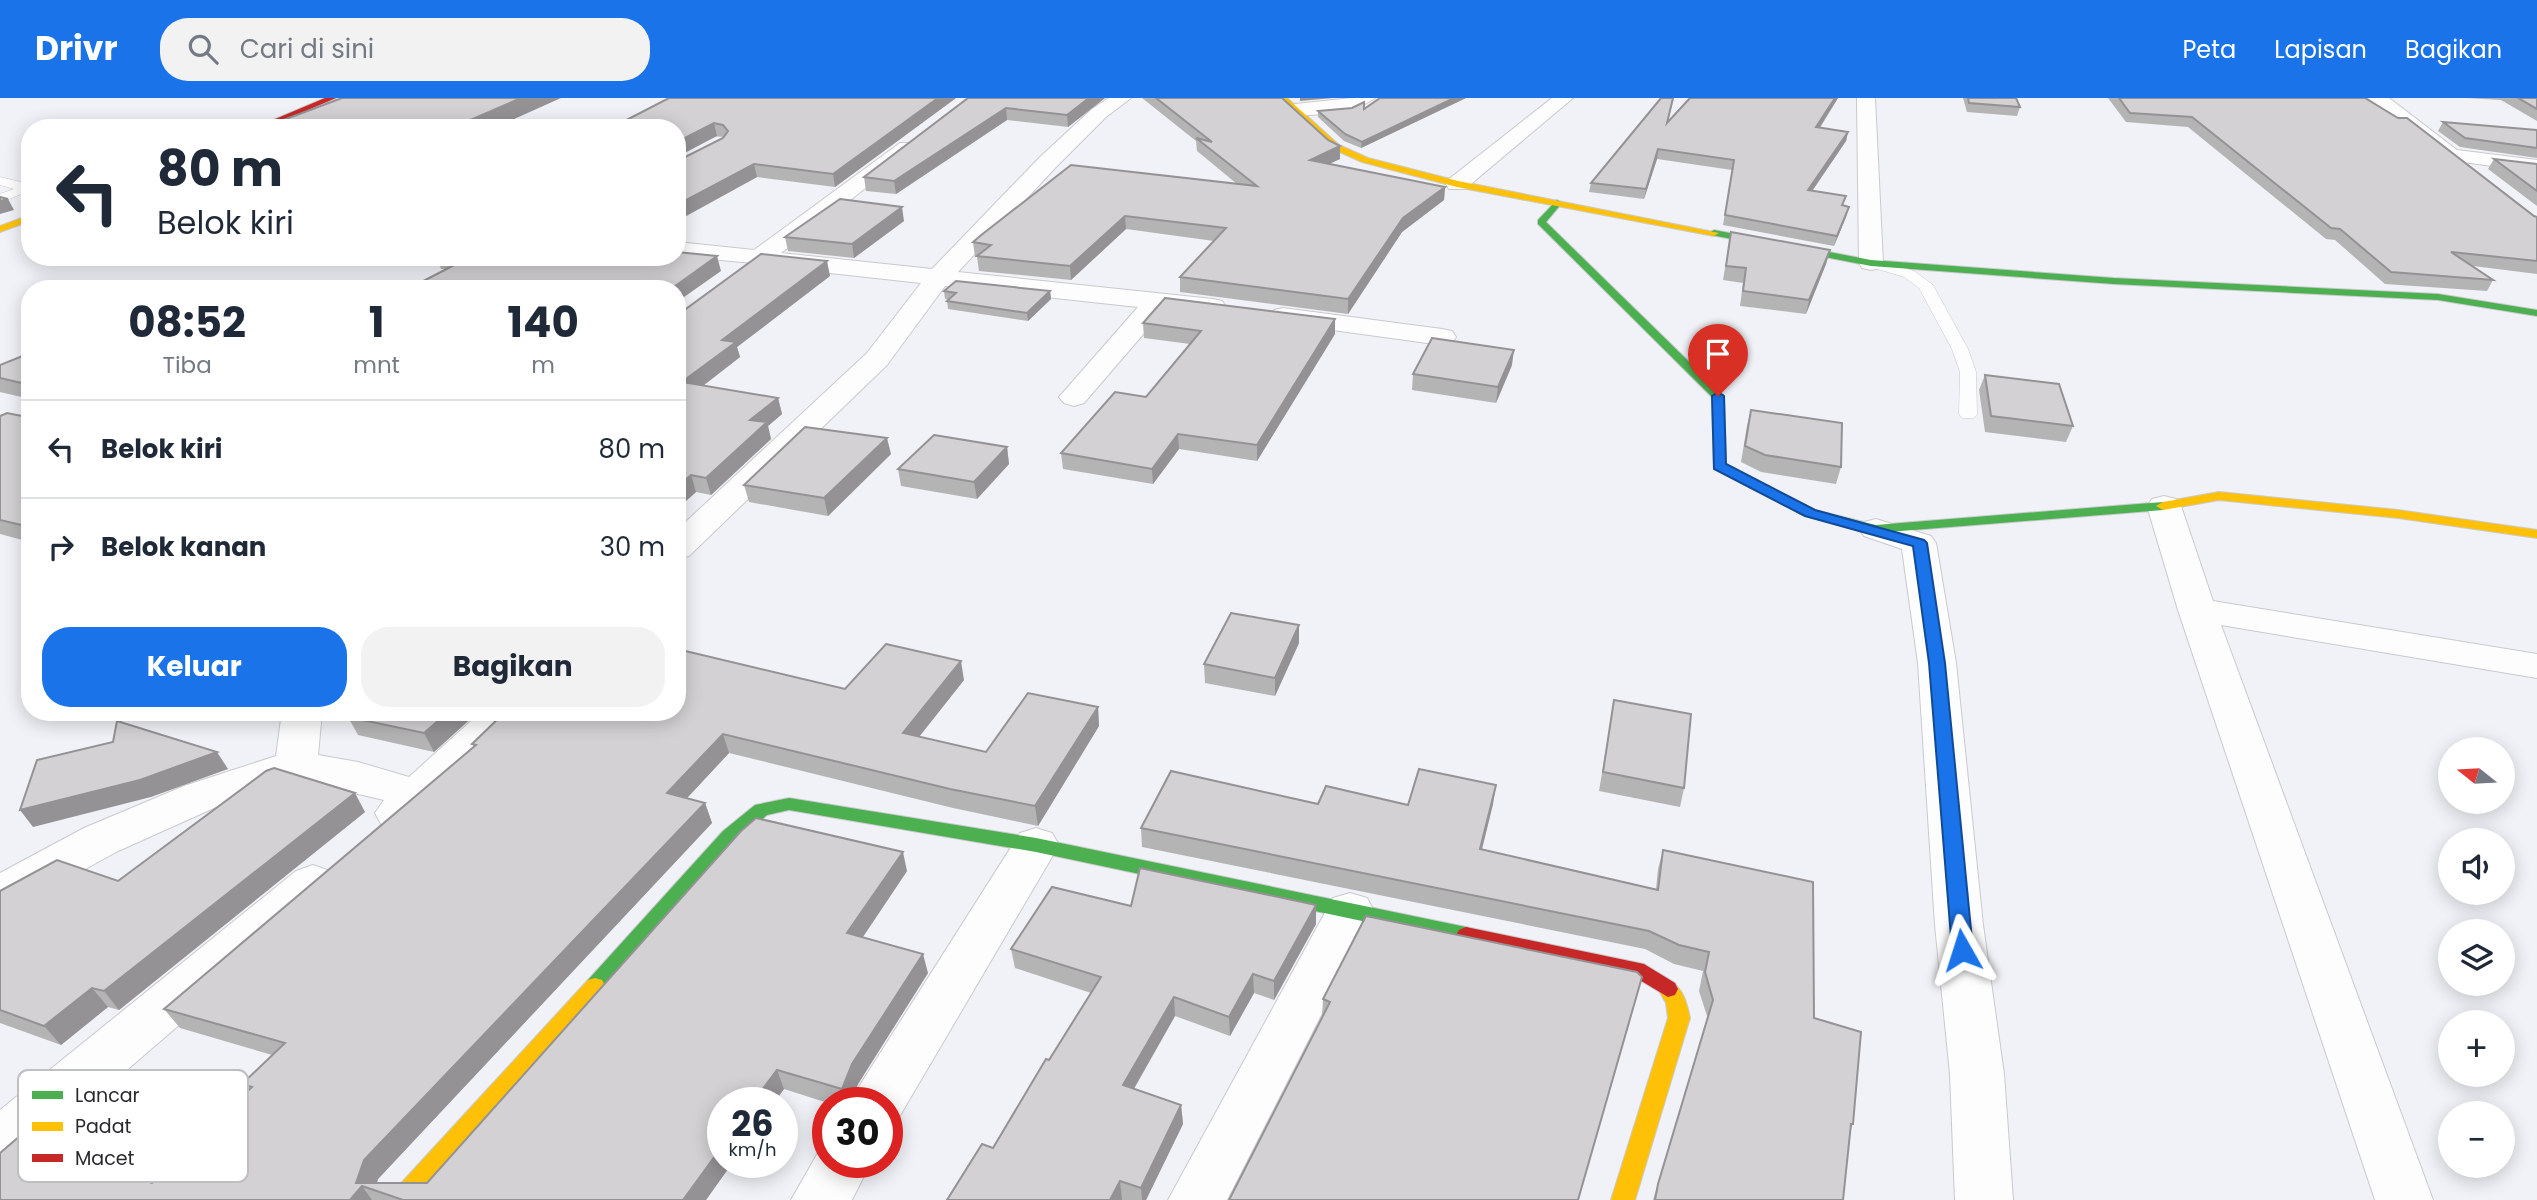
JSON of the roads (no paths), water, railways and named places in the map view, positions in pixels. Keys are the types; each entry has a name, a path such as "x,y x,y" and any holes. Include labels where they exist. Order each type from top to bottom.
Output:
{"street":[{"path":"280,119 332,98"},
{"path":"686,540 877,359 939,277 1048,162 1099,113 1122,98"},
{"path":"1288,104 1352,106 1366,98"},
{"path":"1457,184 1564,98"},
{"path":"1866,98 1871,262"},
{"path":"2377,98 2486,180"},
{"path":"1288,104 1336,146 1366,160 1457,184 1871,262 2114,281 2438,297 2537,313"},
{"path":"729,280 924,134"},
{"path":"2455,156 2537,166"},
{"path":"1557,203 1541,222 1718,396 1721,429 1719,466 1810,513 1919,543 1937,663 1959,925 1977,1074 1984,1200"},
{"path":"0,229 21,221"},
{"path":"686,250 1158,300 1442,337"},
{"path":"1074,397 1158,300"},
{"path":"1876,529 2164,506 2219,496 2398,514 2537,534"},
{"path":"2164,506 2197,610 2404,1200"},
{"path":"2197,610 2537,666"},
{"path":"296,765 301,721"},
{"path":"89,1070 419,795 497,721"},
{"path":"0,894 100,840 199,797 296,765 358,777 419,795"},
{"path":"401,1200 730,836 761,810 789,804 1037,845 1644,972 1665,982 1678,1001 1679,1018 1623,1200"},
{"path":"888,1087 1037,845"},
{"path":"1197,1200 1350,911"},
{"path":"0,1144 18,1129"},
{"path":"820,1200 833,1178"}],"lane":[{"path":"0,181 20,186 21,191 0,199"},
{"path":"1871,262 1909,274 1925,285 1960,349 1968,372 1968,414"}]}
